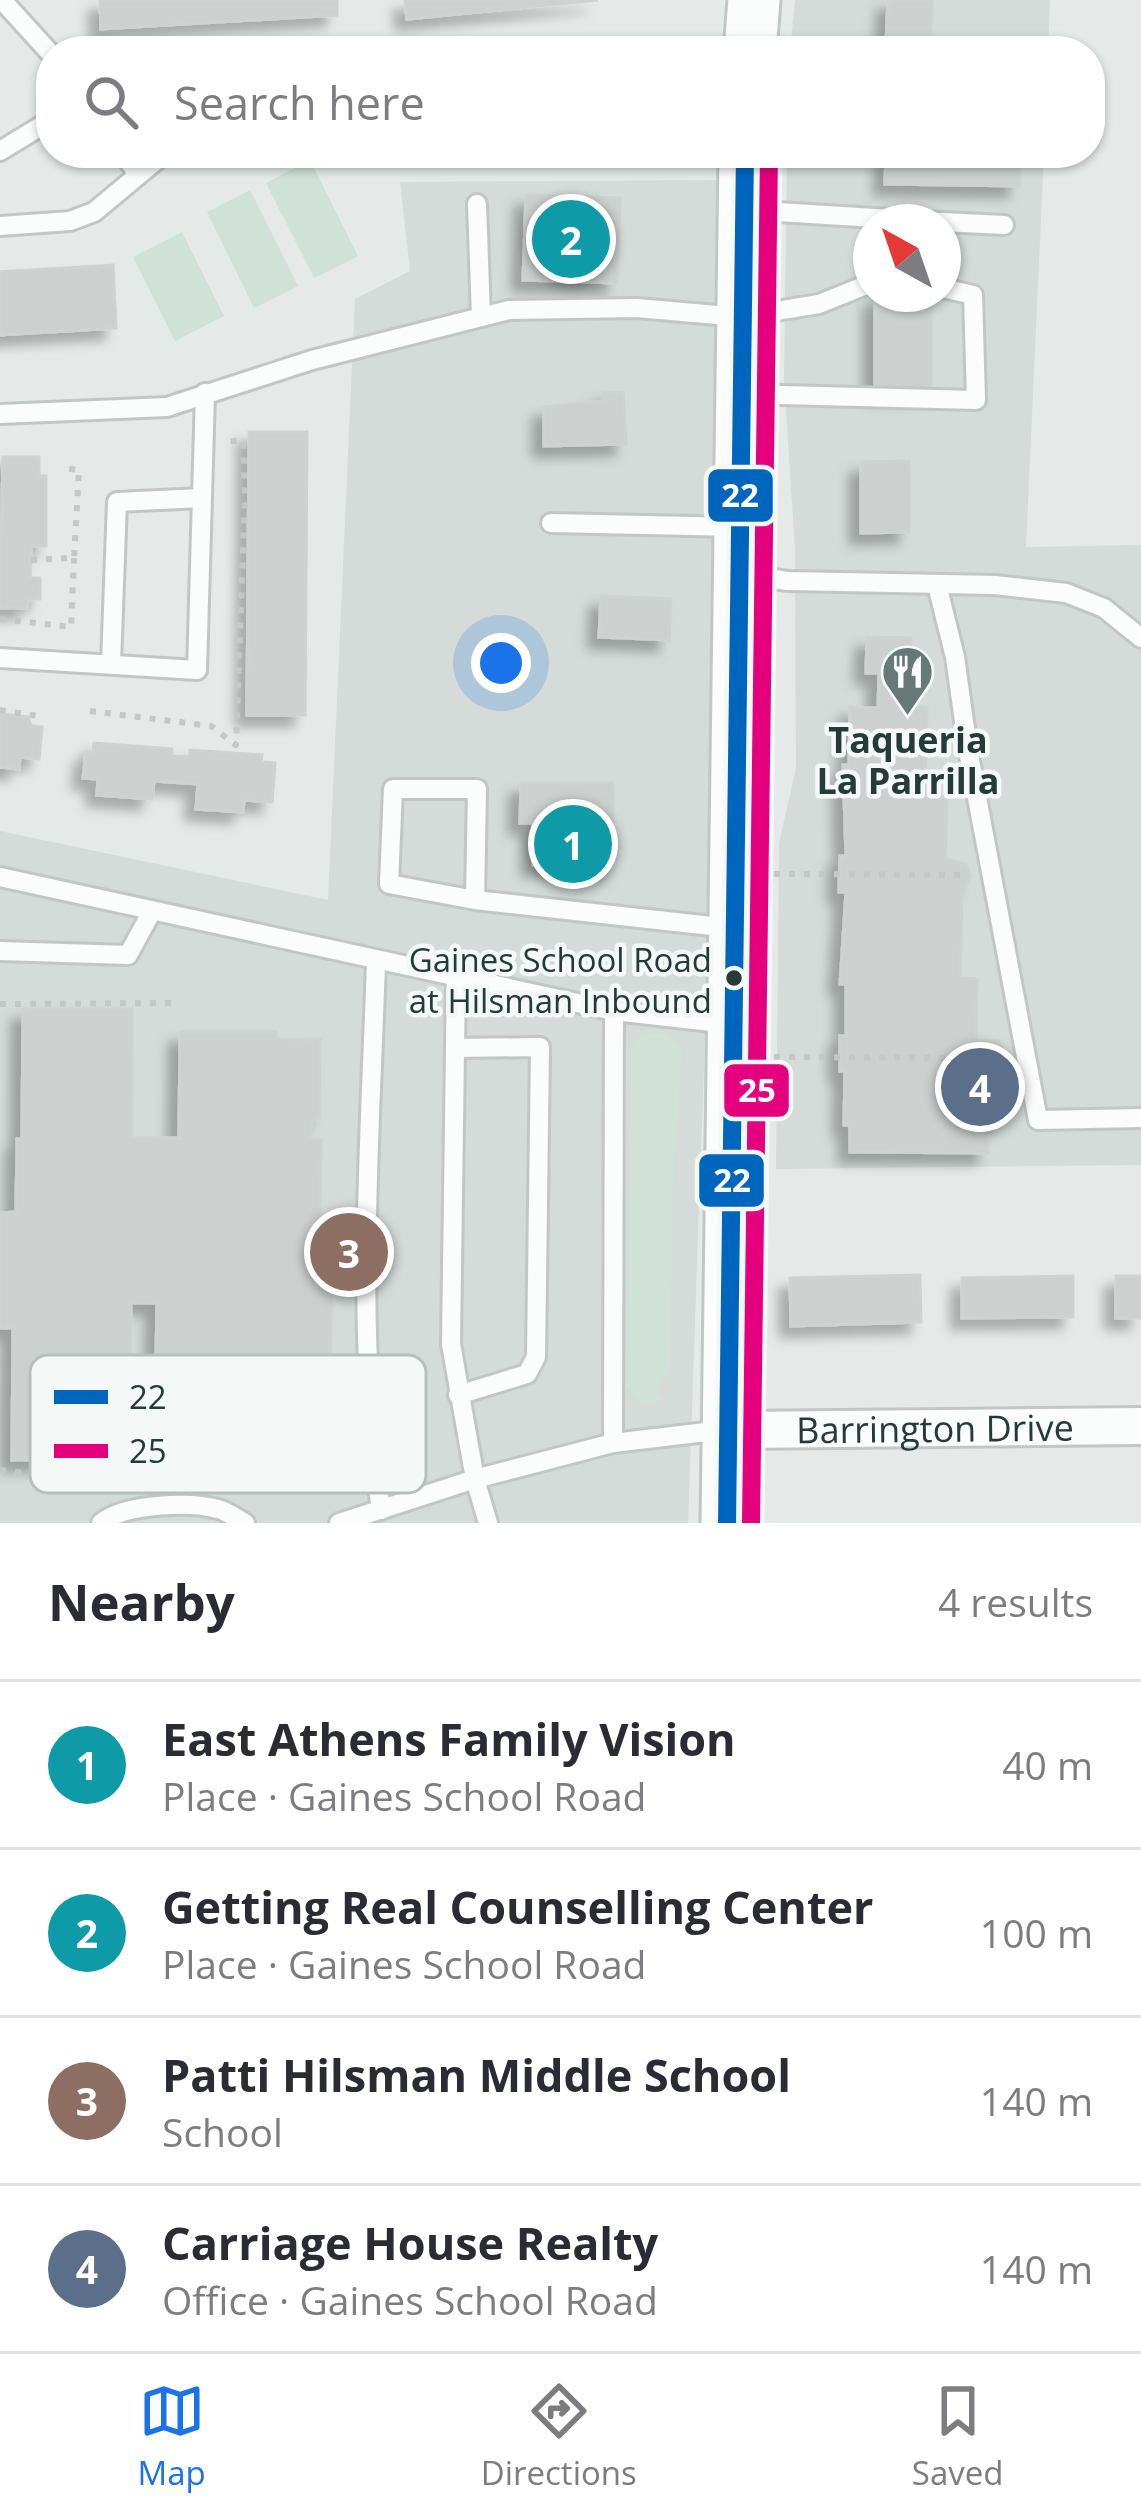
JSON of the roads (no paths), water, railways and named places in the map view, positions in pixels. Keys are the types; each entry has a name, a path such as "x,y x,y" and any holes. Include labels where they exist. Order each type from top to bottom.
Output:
{"main road":[{"path":"750,36 754,0"},
{"path":"727,1523 728,1430 752,1040 734,929 745,168"}],"street":[{"name":"Barrington Drive","path":"728,1430 1141,1426"}],"lane":[{"path":"2,0 36,37"},
{"path":"0,151 36,129"},
{"path":"134,168 137,173"},
{"path":"0,226 82,217 144,168"},
{"path":"477,204 481,317"},
{"path":"744,209 853,216"},
{"path":"961,223 1004,225"},
{"path":"0,414 167,407 312,360 508,310 637,308 740,317 819,304 853,290"},
{"path":"742,394 976,400 973,295 961,292"},
{"path":"0,658 197,670 205,393"},
{"path":"111,664 117,502 202,498"},
{"path":"551,523 740,551 788,581 995,585 1066,593 1104,608 1141,638"},
{"path":"937,585 955,657 1037,1120 1141,1118"},
{"path":"475,900 477,789 393,789 389,884 475,900 734,929"},
{"path":"0,877 752,1040"},
{"path":"0,951 128,956 151,913"},
{"path":"369,1355 376,962"},
{"path":"456,976 451,1344 475,1479 488,1523"},
{"path":"613,1443 614,1011"},
{"path":"455,1048 540,1047 536,1357 527,1374 458,1395"},
{"path":"339,1523 475,1479 613,1443 728,1430"},
{"path":"379,1493 381,1510"},
{"path":"101,1523 111,1514 162,1505 219,1509 245,1523"}],"place":[{"name":"Getting Real Counselling Center","path":"571,239"},
{"name":"Taqueria La Parrilla","path":"908,717"},
{"name":"East Athens Family Vision","path":"573,844"},
{"name":"Gaines School Road at Hilsman Inbound","path":"734,978"},
{"name":"Carriage House Realty","path":"980,1087"},
{"name":"Patti Hilsman Middle School","path":"349,1252"}]}
